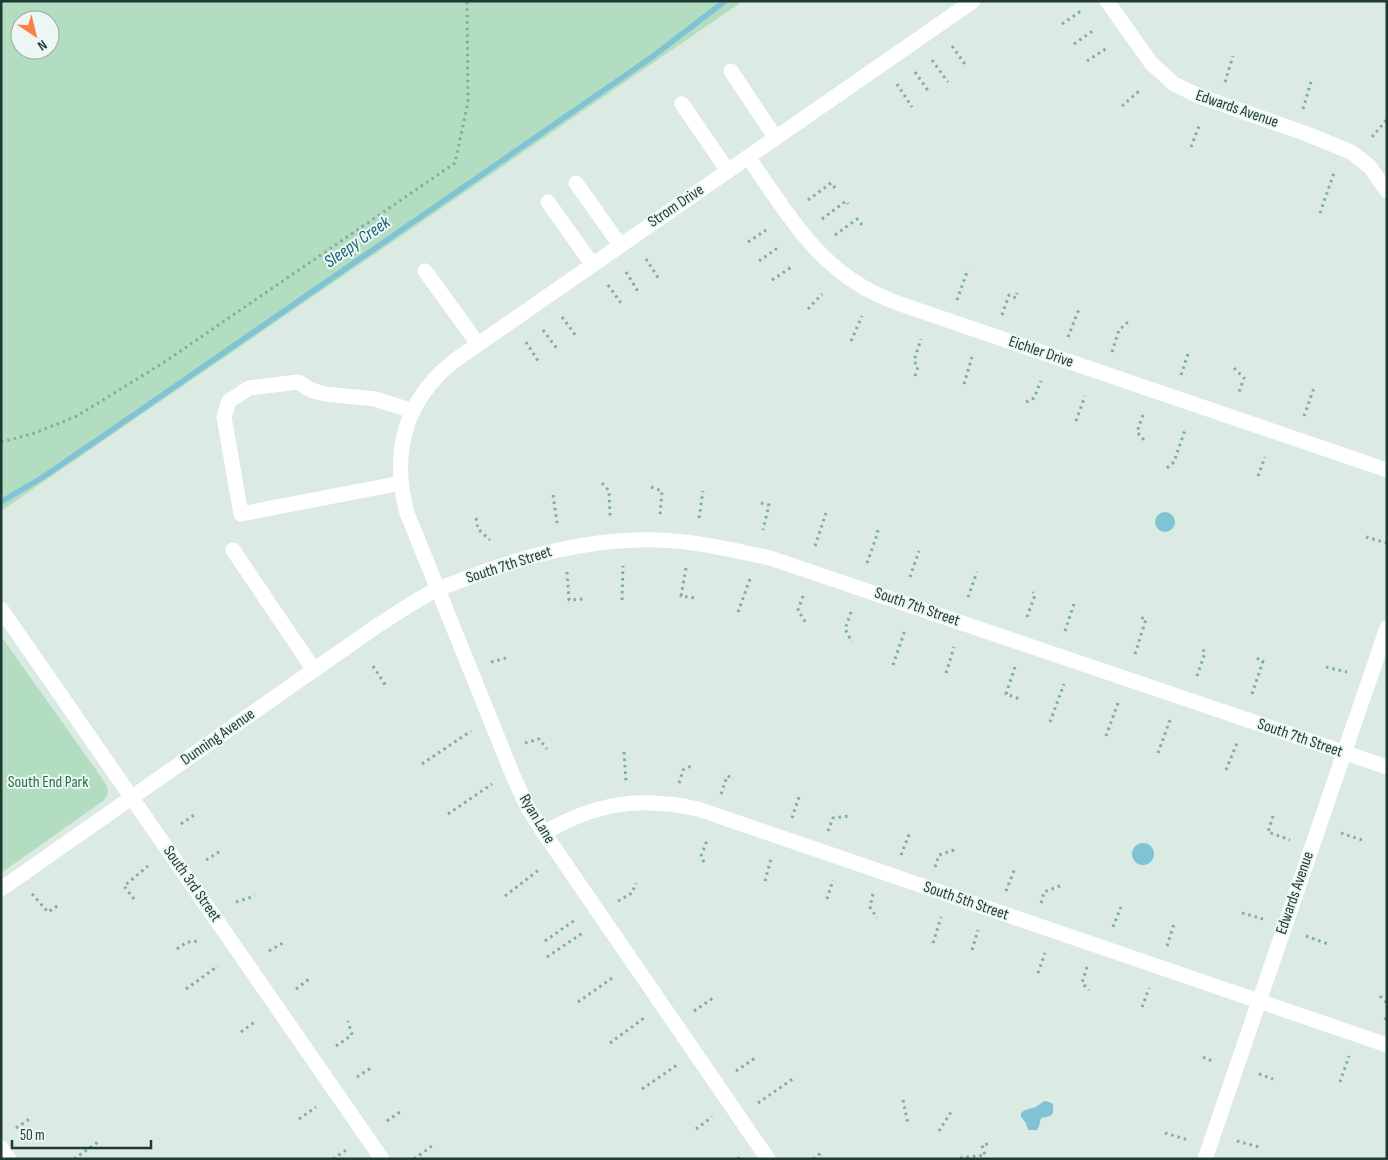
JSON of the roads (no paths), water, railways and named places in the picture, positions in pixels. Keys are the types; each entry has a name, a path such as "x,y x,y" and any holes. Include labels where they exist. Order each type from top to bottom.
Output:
{"street":[{"name":"Strom Drive","path":"404,434 413,411 424,391 454,361 973,1"},
{"name":"Edwards Avenue","path":"1107,1 1151,63 1174,84 1198,96 1341,146 1365,162 1387,190"},
{"path":"731,71 775,137"},
{"path":"682,104 728,171"},
{"name":"Eichler Drive","path":"748,157 809,241 839,271 872,292 903,306 1387,470"},
{"path":"576,183 620,245"},
{"path":"548,202 592,264"},
{"path":"425,271 478,344"},
{"path":"401,483 241,514 224,417 229,401 249,388 292,382 298,382 311,390 326,394 375,399 413,411"},
{"name":"Ryan Lane","path":"404,434 401,455 401,483 407,513 514,778 528,808 768,1159"},
{"name":"South 7th Street","path":"437,590 519,560 574,546 608,542 656,540 695,543 722,548 786,563 1387,767"},
{"path":"233,550 314,670"},
{"name":"Dunning Avenue","path":"1,889 314,670 406,607 437,590"},
{"name":"South 3rd Street","path":"1,609 382,1159"},
{"name":"Edwards Avenue","path":"1205,1159 1387,628"},
{"name":"South 5th Street","path":"544,834 572,818 608,806 647,802 679,804 709,812 1258,1002 1387,1044"},
{"path":"1,1148 9,1159"}],"water":[{"path":"1161,512 1169,512 1175,518 1175,526 1169,532 1161,532 1155,526 1155,518"},
{"path":"1143,843 1151,846 1154,854 1151,862 1143,865 1135,862 1132,854 1135,846"},
{"path":"1044,1101 1053,1104 1053,1113 1050,1116 1041,1118 1037,1130 1028,1130 1026,1123 1021,1117 1021,1113 1036,1107"}],"waterway":[{"name":"Sleepy Creek","path":"1,502 43,477 106,434 652,57 725,1"}],"park label":[{"name":"South End Park","path":"48,782"}]}
